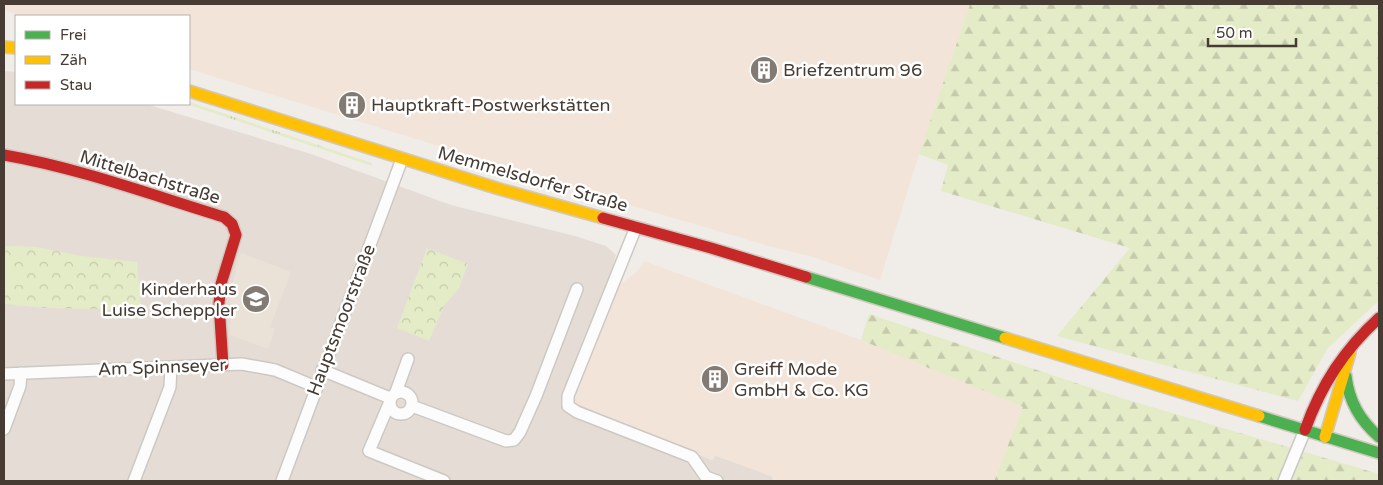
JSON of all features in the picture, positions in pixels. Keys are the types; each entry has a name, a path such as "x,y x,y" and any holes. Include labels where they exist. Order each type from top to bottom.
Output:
{"main road":[{"name":"Memmelsdorfer Straße","path":"190,91 496,188 711,248 1379,453"},
{"name":"Mittelbachstraße","path":"4,155 33,160 72,171 224,218 232,224 236,235 221,284 219,303 222,365"},
{"path":"1305,430 1312,408 1339,359 1353,342 1379,318"},
{"path":"1325,437 1353,342"},
{"path":"1345,373 1351,404 1362,421 1379,437"}],"street":[{"name":"Hauptsmoorstraße","path":"282,481 402,159"},
{"path":"636,227 568,396 568,406 577,412 692,457 706,477 717,481"},
{"path":"412,406 506,441 514,440 520,432 536,396 577,289"},
{"path":"408,359 369,451 444,481"},
{"name":"Am Spinnseyer","path":"4,374 242,364 262,367 286,374 316,386"},
{"path":"134,481 170,387 171,367"},
{"path":"322,370 392,398 405,392 411,396 412,406 408,412 403,414 393,411 392,398"},
{"path":"4,429 20,386 21,373"},
{"path":"1284,481 1305,430"}],"shaded area":[{"path":"4,4 970,4 919,154 880,280 810,256 776,248 643,209 190,69 190,15 19,15 4,10"},
{"path":"4,71 15,72 15,105 149,105 311,154 451,205 575,236 606,246 616,255 608,283 565,392 573,402 712,460 714,455 774,477 772,481 4,481"},
{"name":"Kinderhaus Luise Scheppler","path":"241,253 291,272 270,327 275,329 268,349 230,335 231,289"},
{"path":"644,261 861,340 1023,407 994,481 772,481 773,477 715,455 713,460 573,402 620,285 638,270"}],"green space":[{"path":"970,4 1379,4 1379,302 1327,349 1298,401 1057,336 1130,248 941,191 948,165 919,154"},
{"path":"190,102 372,163 372,166 190,105"},
{"path":"4,246 37,247 82,256 137,262 141,310 47,308 4,304"},
{"path":"427,248 468,264 459,288 444,306 429,341 397,328"},
{"path":"4,267 23,267 23,285 4,285"},
{"path":"869,314 1118,397 1379,474 1379,481 994,481 1023,407 861,340"}],"traffic: fast":[{"path":"806,277 1005,338"},
{"path":"1346,376 1347,385 1356,410 1379,437"},
{"path":"1259,416 1379,453"}],"traffic: slow":[{"path":"4,47 15,48"},
{"path":"190,91 496,188 603,218"},
{"path":"1005,338 1259,416"},
{"path":"1325,437 1350,353"}],"traffic: jam":[{"path":"4,155 60,167 115,183 224,217 232,224 236,235 221,284 219,303 223,365"},
{"path":"603,218 806,277"},
{"path":"1305,430 1318,398 1335,369 1366,330 1379,318"}],"place":[{"name":"Briefzentrum 96","path":"764,70"},
{"name":"Hauptkraft-Postwerkstätten","path":"352,105"},
{"name":"Kinderhaus Luise Scheppler","path":"256,299"},
{"name":"Greiff Mode GmbH & Co. KG","path":"715,379"}]}
